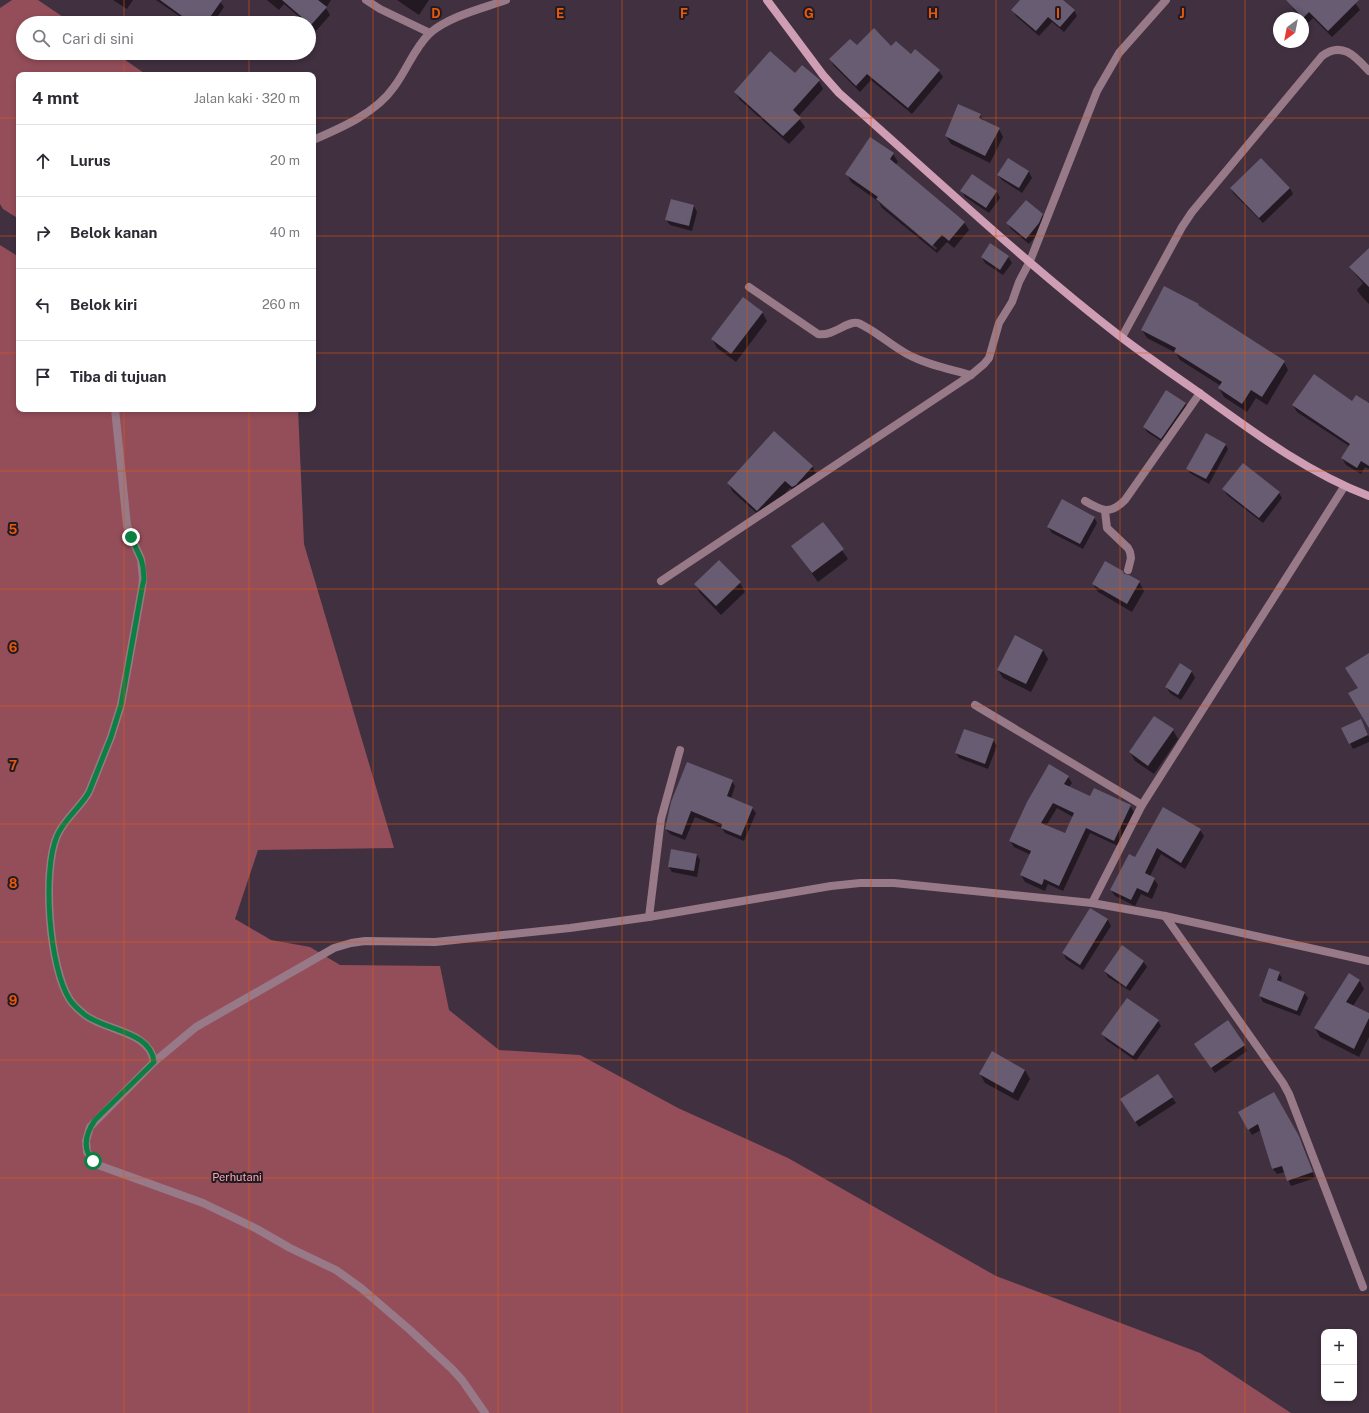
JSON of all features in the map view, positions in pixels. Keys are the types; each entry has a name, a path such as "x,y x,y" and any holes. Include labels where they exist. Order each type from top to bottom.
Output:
{"street":[{"path":"366,0 380,9 430,33"},
{"path":"316,139 365,115 384,98 394,88 420,44 430,33 456,18 506,0"},
{"path":"767,0 823,75 839,93 1030,261 1122,337 1249,430 1309,468 1344,487 1369,496"},
{"path":"661,581 971,375 984,364 989,358 999,323 1012,302 1019,282 1030,261 1097,91 1119,53 1166,0"},
{"path":"1122,337 1182,227 1192,212 1322,56 1328,51 1341,49 1355,57 1369,71"},
{"path":"749,287 818,334 822,335 832,333 855,323 867,328 897,349 917,359 971,375"},
{"path":"1085,500 1105,511 1113,510 1126,500 1200,394"},
{"path":"115,412 127,525 141,559 144,579 127,676 116,722 89,792 84,801 60,829 52,849 49,888 50,917 57,965 69,999 77,1008 97,1022 139,1039 150,1050 153,1055 154,1062"},
{"path":"1092,902 1142,806 1344,487"},
{"path":"1105,511 1107,528 1128,548 1130,552 1131,558 1128,570"},
{"path":"975,705 1142,806"},
{"path":"649,917 661,819 680,750"},
{"path":"485,1413 462,1380 452,1369 410,1330 361,1288 336,1270 290,1248 257,1229 203,1204 104,1168 93,1161 87,1152 86,1146 87,1135 95,1120 154,1062 196,1027 334,948 365,941 435,942 570,928 649,917 831,886 860,883 894,883 1092,902 1165,916 1369,961"},
{"path":"1165,916 1283,1083 1289,1094 1363,1287"}],"green space":[{"path":"12,0 38,0 62,16 16,16 16,60 125,60 143,72 16,72 16,217 3,209 0,204 0,8"},
{"name":"Perhutani","path":"0,245 16,255 16,412 298,412 304,544 394,848 258,850 235,919 271,940 310,947 340,965 440,966 449,1010 499,1050 580,1055 678,1108 788,1158 996,1276 1200,1353 1291,1413 0,1413"}],"building":[{"path":"160,0 222,0 211,16 182,16"},
{"path":"282,0 318,0 327,7 316,19 316,16 301,16"},
{"path":"1020,0 1063,0 1075,10 1060,27 1048,17 1036,31 1011,10"},
{"path":"1286,0 1359,0 1328,31 1309,12 1297,12"},
{"path":"874,28 891,46 896,41 911,54 915,49 940,70 908,108 867,74 856,86 829,59 850,39 857,45"},
{"path":"770,51 795,73 802,65 820,80 793,110 801,118 783,136 734,92"},
{"path":"958,104 981,114 979,118 1000,128 985,156 945,136"},
{"path":"870,137 894,153 890,159 965,222 949,241 942,235 932,246 876,199 878,197 845,174"},
{"path":"1008,158 1029,171 1019,188 997,175"},
{"path":"1261,158 1290,188 1259,218 1230,188"},
{"path":"972,174 997,191 986,208 960,191"},
{"path":"671,199 694,205 689,226 665,220"},
{"path":"1026,200 1043,214 1039,223 1026,239 1006,223"},
{"path":"990,243 1009,256 1000,270 981,257"},
{"path":"1369,248 1369,287 1349,267"},
{"path":"1164,286 1199,304 1198,305 1285,361 1262,397 1251,390 1242,404 1218,388 1222,382 1174,352 1176,348 1141,330"},
{"path":"743,297 763,312 731,354 711,339"},
{"path":"1314,374 1352,401 1356,395 1369,403 1369,466 1361,461 1357,468 1341,458 1350,444 1292,405"},
{"path":"1166,390 1186,403 1161,439 1143,427"},
{"path":"774,431 813,466 796,485 792,487 785,481 757,511 727,483"},
{"path":"1206,433 1226,444 1206,479 1186,469"},
{"path":"1243,463 1280,492 1259,518 1222,489"},
{"path":"1062,499 1095,517 1080,544 1047,527"},
{"path":"823,522 844,549 812,573 791,546"},
{"path":"719,560 741,582 716,606 694,584"},
{"path":"1105,561 1123,571 1124,574 1140,581 1127,604 1092,584"},
{"path":"1015,635 1043,650 1026,684 997,670"},
{"path":"1369,653 1369,728 1348,693 1358,688 1345,668"},
{"path":"1180,663 1192,671 1178,695 1165,687"},
{"path":"1154,716 1174,729 1148,766 1129,752"},
{"path":"1361,719 1368,735 1349,744 1341,728"},
{"path":"964,729 994,739 985,764 955,753"},
{"path":"687,762 733,780 727,796 753,807 741,836 721,828 722,824 691,811 682,835 665,829 671,802"},
{"path":"1049,764 1069,776 1064,784 1090,796 1094,788 1131,805 1114,841 1086,828 1059,886 1044,879 1042,885 1020,875 1031,851 1009,841 1027,802","holes":["1053,803 1074,813 1065,833 1041,823"]},
{"path":"1163,807 1201,829 1181,863 1157,848 1145,873 1155,878 1148,893 1137,888 1131,900 1110,890 1129,854 1135,857"},
{"path":"671,849 697,854 694,871 668,867"},
{"path":"1090,908 1108,919 1080,965 1062,953"},
{"path":"1122,945 1144,961 1126,987 1104,971"},
{"path":"1269,968 1280,972 1277,980 1305,992 1297,1011 1259,996"},
{"path":"1349,973 1360,980 1346,1002 1369,1013 1369,1018 1354,1049 1314,1028"},
{"path":"1127,998 1159,1020 1133,1056 1101,1034"},
{"path":"1228,1020 1245,1045 1211,1068 1194,1044"},
{"path":"992,1051 1025,1070 1013,1093 979,1074"},
{"path":"1158,1074 1173,1097 1135,1122 1120,1099"},
{"path":"1274,1092 1299,1136 1313,1172 1287,1181 1282,1166 1272,1169 1258,1124 1248,1130 1238,1112"}],"route":[{"path":"93,1161 87,1152 86,1146 87,1135 90,1127 95,1120 154,1062 153,1055 145,1044 139,1039 86,1016 69,999 57,965 50,917 50,864 52,849 60,829 84,801 89,792 111,737 124,693 144,579 141,559 131,537"}]}
